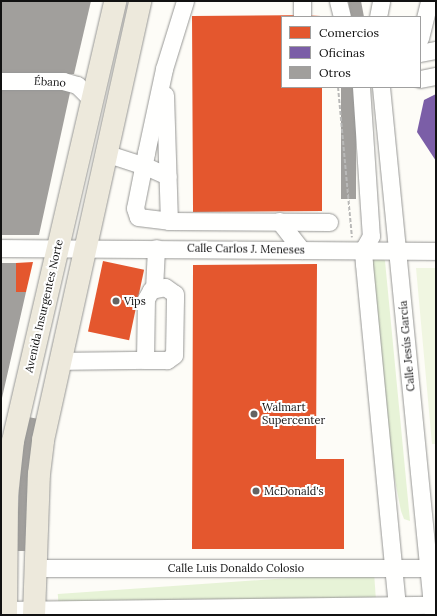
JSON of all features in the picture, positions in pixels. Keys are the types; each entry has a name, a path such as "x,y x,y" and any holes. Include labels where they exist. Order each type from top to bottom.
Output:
{"main road":[{"name":"Avenida Insurgentes Norte","path":"4,612 10,460 114,1"},
{"path":"34,612 40,461 59,361 140,1"}],"street":[{"path":"185,1 164,69 145,159 136,213 144,219 169,221 329,222"},
{"path":"302,1 302,16"},
{"path":"371,1 371,16"},
{"path":"378,16 381,1"},
{"path":"421,34 429,1"},
{"path":"421,53 436,50"},
{"path":"164,69 169,221"},
{"path":"421,79 436,76"},
{"name":"Ébano","path":"1,81 63,81 77,85 92,100"},
{"path":"361,88 371,236 358,250 398,611"},
{"path":"370,88 386,235 398,250"},
{"name":"Calle Jesús García","path":"382,88 432,568 434,609"},
{"path":"106,149 145,159 167,157"},
{"path":"145,159 168,176"},
{"path":"279,221 302,250"},
{"name":"Calle Carlos J. Meneses","path":"1,248 436,251"},
{"path":"145,360 146,299 159,288 161,248"},
{"path":"59,361 167,360 174,356 174,294 159,288"},
{"name":"Calle Luis Donaldo Colosio","path":"36,568 432,568"},
{"path":"4,612 398,611 434,609"}],"path":[{"path":"338,88 358,250"}],"green space":[{"path":"371,257 384,258 385,261 410,521 404,519 401,511 390,455"},
{"path":"416,268 436,268 436,462 435,444 432,444"},
{"path":"374,572 376,602 189,615 59,615 58,594"}],"building: Comercios":[{"path":"321,15 281,16 281,88 322,88 322,211 193,212 192,16"},
{"name":"Vips","path":"103,261 144,270 129,340 88,331"},
{"path":"33,262 26,292 16,292 16,263"},
{"name":"Walmart Supercenter","path":"317,264 316,459 344,459 344,549 192,549 193,265"}],"building: Oficinas":[{"path":"436,94 436,161 417,132 424,100"}],"building: Otros":[{"path":"1,1 91,1 74,74 1,74"},
{"path":"348,1 361,1 364,16 351,16"},
{"path":"1,88 71,88 39,235 1,235"},
{"path":"341,88 356,88 356,199 341,199"},
{"path":"1,263 16,263 16,292 26,292 2,398"},
{"path":"28,417 39,419 28,551 16,551 21,451"}],"place":[{"name":"Vips","path":"116,301"},
{"name":"Walmart Supercenter","path":"254,414"},
{"name":"McDonald's","path":"256,491"}]}
